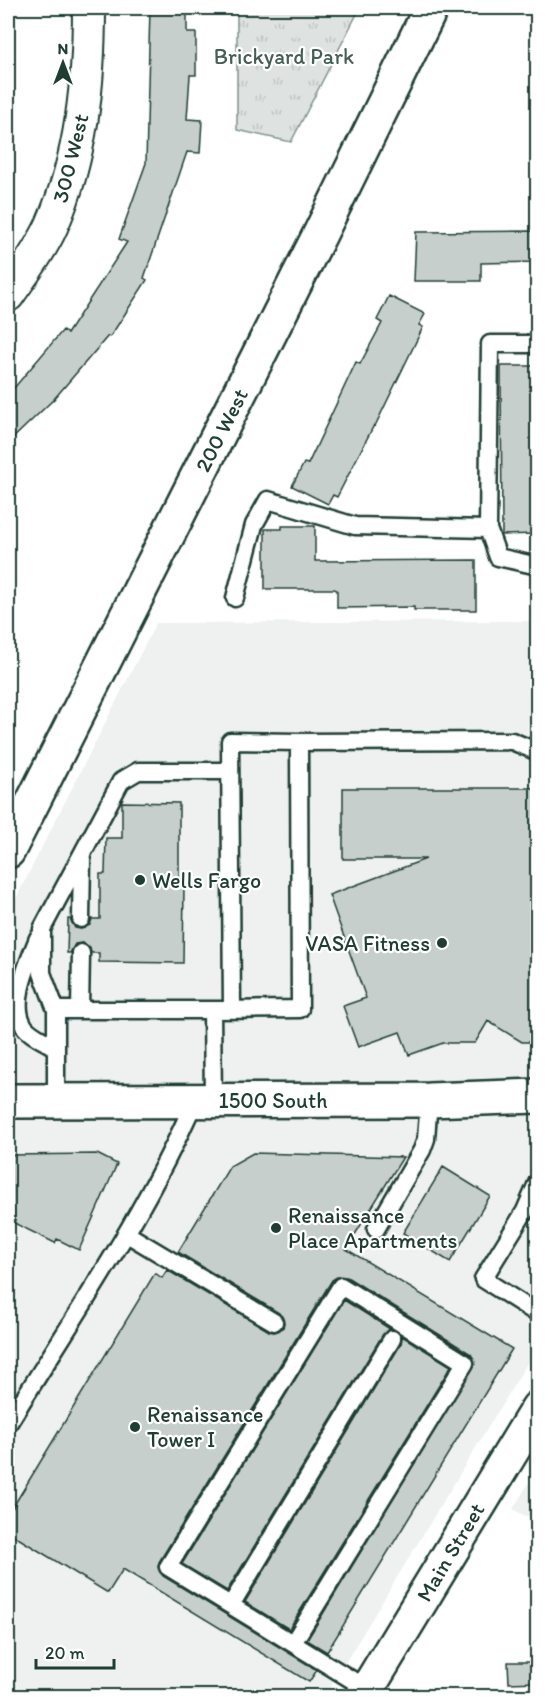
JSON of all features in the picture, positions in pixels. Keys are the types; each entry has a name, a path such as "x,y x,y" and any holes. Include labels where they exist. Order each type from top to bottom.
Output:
{"main road":[{"name":"200 West","path":"8,851 315,244 431,8"},
{"name":"1500 South","path":"8,1101 429,1100 537,1096"},
{"name":"Main Street","path":"365,1693 537,1407"}],"street":[{"name":"300 West","path":"8,295 51,226 69,177 80,129 88,76 89,8"}],"lane":[{"path":"537,344 490,344 488,529 498,557 537,566"},
{"path":"235,598 254,525 268,500 355,526 488,529"},
{"path":"232,1010 230,741 512,741 537,752"},
{"path":"56,1010 300,1009 299,742"},
{"path":"56,1048 26,1029 20,1017 24,980 42,929 121,781 129,774 138,771 230,771"},
{"path":"81,919 82,855"},
{"path":"42,929 42,973 56,1010 56,1100"},
{"path":"80,1010 81,953"},
{"path":"8,1424 127,1234 177,1142 204,1100 212,1010"},
{"path":"376,1229 422,1150 426,1139 429,1100"},
{"path":"535,1306 483,1279 524,1222 534,1200 537,1181"},
{"path":"127,1234 274,1322"},
{"path":"293,1643 465,1363 341,1286 168,1567 293,1643 365,1693"},
{"path":"231,1605 392,1339"}],"shaded area":[{"path":"537,621 537,668 530,668 530,733 538,733 537,1347 325,1696 8,1696 8,914 156,623"},
{"path":"537,1469 537,1516 525,1516 513,1509"}],"green space":[{"name":"Brickyard Park","path":"237,8 360,8 291,142 237,130"}],"building":[{"path":"150,8 187,8 187,33 196,33 196,75 190,75 187,119 202,120 200,153 187,152 144,278 147,280 110,337 108,336 54,399 8,443 8,395 63,330 67,334 127,242 119,239 146,163"},
{"path":"537,231 537,262 481,263 481,281 414,281 416,232"},
{"path":"389,296 425,314 419,325 423,327 375,426 337,497 333,495 328,504 292,486 304,463 308,464 356,362 360,364 382,323 377,320"},
{"path":"501,366 537,366 537,423 534,423 535,534 502,535"},
{"path":"282,526 315,526 315,561 476,560 476,610 414,610 414,607 337,608 337,590 334,589 265,589 265,529 282,529"},
{"name":"VASA Fitness","path":"343,788 537,788 537,1042 522,1042 488,1021 475,1043 443,1043 409,1055 400,1032 358,1047 343,1006 366,998 329,895 426,859 343,859"},
{"name":"Wells Fargo","path":"122,802 179,803 179,886 184,886 183,963 99,962 99,953 91,953 90,947 82,943 75,944 70,953 67,953 68,919 75,928 81,929 90,925 92,919 100,919 100,874 105,874 106,838 122,838"},
{"path":"253,1153 403,1157 346,1249 512,1349 327,1652 307,1640 475,1364 471,1354 347,1277 337,1277 332,1280 159,1562 158,1567 163,1576 317,1670 309,1682 123,1569 108,1593 8,1532 8,1515 155,1273 162,1278 167,1270 269,1331 274,1332 283,1328 284,1322 279,1313 178,1252 230,1166"},
{"path":"97,1154 117,1164 79,1250 57,1239 55,1243 8,1220 8,1155"},
{"path":"443,1167 490,1196 450,1262 403,1233"},
{"path":"344,1300 390,1329 383,1334 227,1591 182,1564"},
{"path":"402,1336 451,1366 289,1629 245,1602 401,1344"},
{"path":"508,1662 537,1662 537,1682 509,1683"}],"place":[{"name":"Wells Fargo","path":"140,880"},
{"name":"VASA Fitness","path":"442,943"},
{"name":"Renaissance Place Apartments","path":"276,1228"},
{"name":"Renaissance Tower I","path":"135,1427"}]}
